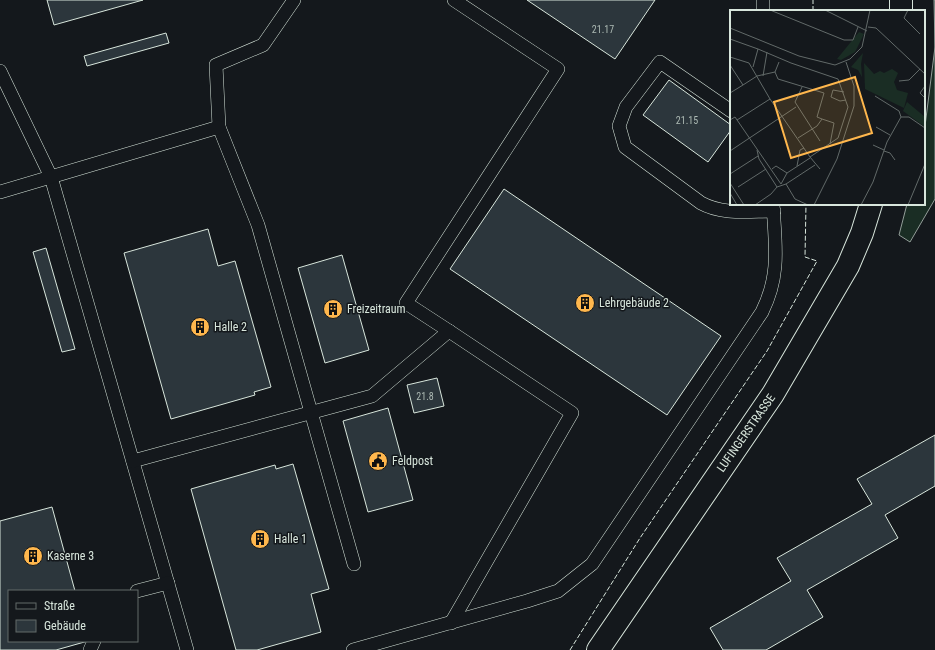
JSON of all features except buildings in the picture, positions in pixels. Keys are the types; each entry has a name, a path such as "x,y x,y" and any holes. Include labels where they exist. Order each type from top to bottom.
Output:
{"main road":[{"name":"LUFINGERSTRASSE","path":"598,650 773,394 848,266 862,233 871,205"}],"lane":[{"path":"294,0 263,45 216,64 219,127 258,225 354,564"},
{"path":"451,623 572,413 406,303 558,70 454,0"},
{"path":"353,650 558,591 592,564 762,312 771,294 775,277 773,207 727,212 713,210 700,204 625,147 619,126 626,107 660,62 730,110"},
{"path":"0,71 50,177 188,650"},
{"path":"0,192 219,127"},
{"path":"133,461 372,396 449,331"},
{"path":"138,591 168,583"}],"green space":[{"path":"934,0 935,0 935,47"},
{"path":"935,47 935,199 910,242 899,235 907,205 925,205 925,126"}],"fence":[{"path":"813,0 813,10"},
{"path":"570,650 640,538 767,351 817,261 805,257 806,205"}],"place":[{"name":"Lehrgebäude 2","path":"585,303"},
{"name":"Freizeitraum","path":"333,309"},
{"name":"Halle 2","path":"200,327"},
{"name":"Feldpost","path":"378,461"},
{"name":"Halle 1","path":"260,539"},
{"name":"Kaserne 3","path":"33,556"}]}
